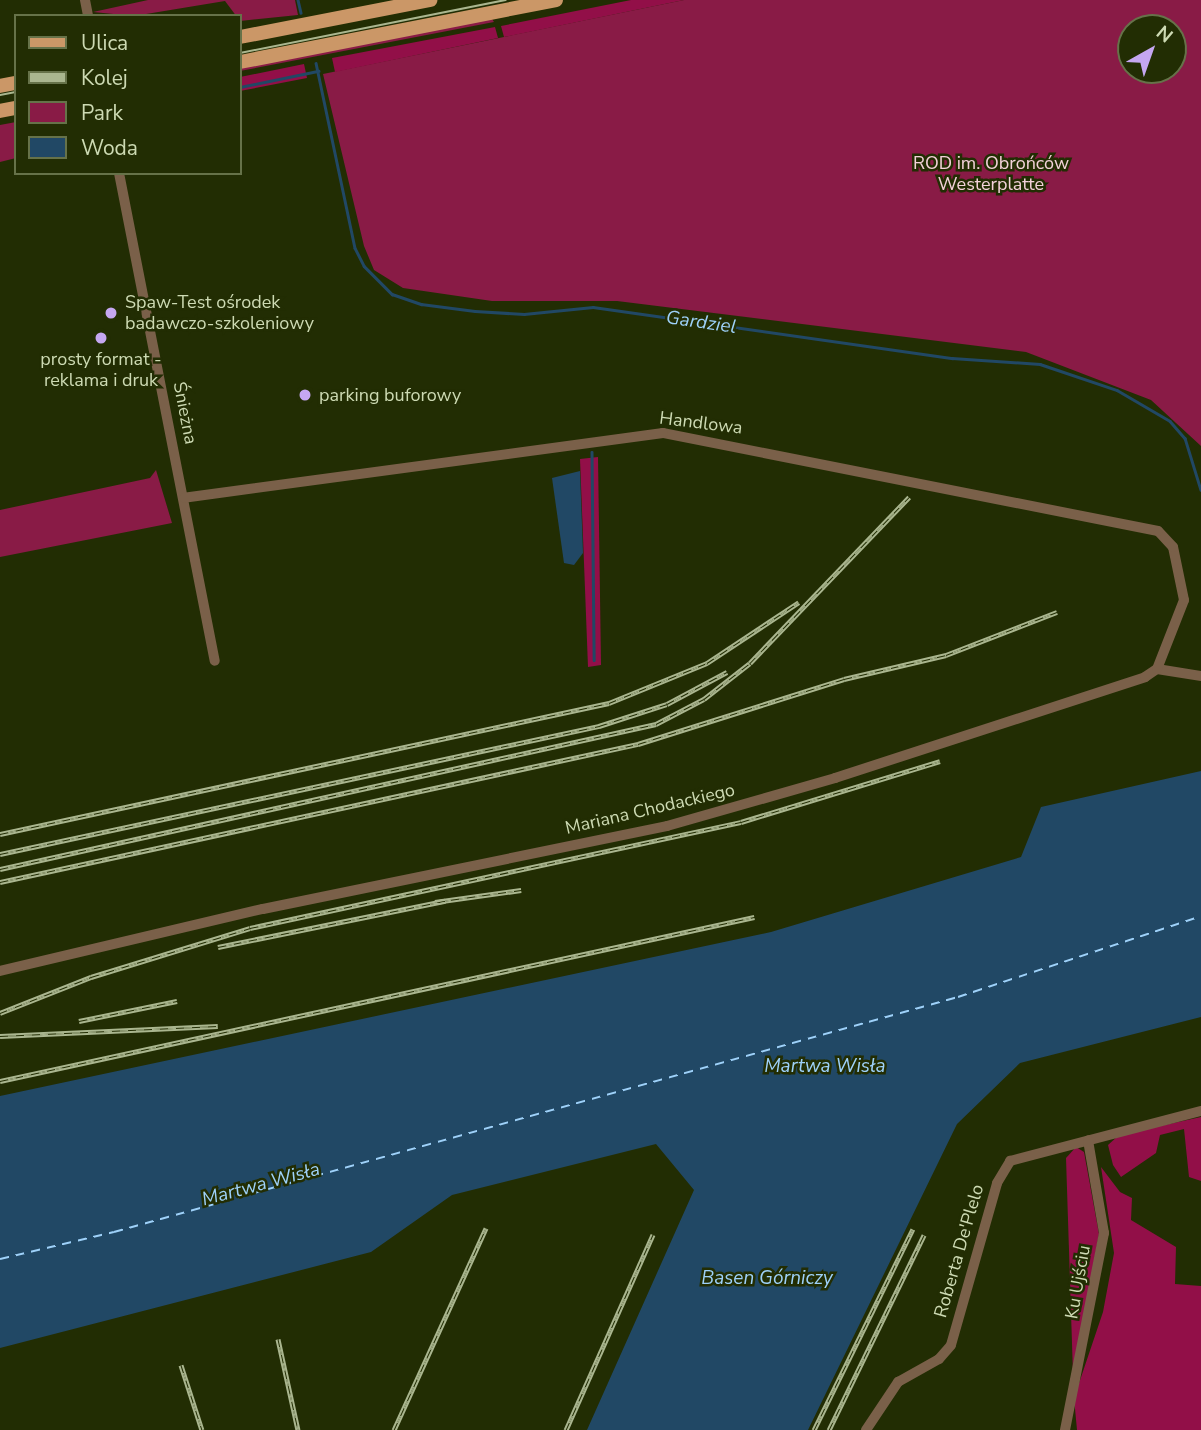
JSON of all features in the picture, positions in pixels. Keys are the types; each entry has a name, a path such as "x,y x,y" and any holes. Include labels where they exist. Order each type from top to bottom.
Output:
{"main road":[{"path":"242,37 430,0"},
{"path":"242,62 556,0"}],"street":[{"name":"Śnieżna","path":"119,175 215,661"},
{"name":"Handlowa","path":"184,498 663,433 1164,536 1173,547 1184,600 1157,669"},
{"path":"1157,669 1201,676"},
{"name":"Mariana Chodackiego","path":"0,971 263,909 667,826 1104,694 1157,669"},
{"name":"Roberta De'Plelo","path":"866,1430 898,1382 939,1359 951,1345 1004,1168 1018,1156 1201,1111"},
{"name":"Ku Ujściu","path":"1065,1430 1104,1233 1088,1140"}],"green space":[{"path":"148,0 295,0 298,15 242,21 242,14 235,14 225,1 146,14 93,12"},
{"name":"ROD im. Obrońców Westerplatte","path":"684,0 1201,0 1201,446 1151,400 1026,352 617,301 492,301 403,288 374,270 364,246 323,74"},
{"path":"492,19 494,22 242,71 242,67"},
{"path":"14,122 14,158 0,162 0,125"},
{"path":"156,470 172,523 0,557 0,510 150,478"}],"shaded area":[{"path":"631,0 684,0 504,37 501,26"},
{"path":"495,27 498,38 335,72 332,58"},
{"path":"304,64 307,78 242,91 242,77"},
{"path":"598,457 601,665 588,667 580,459"},
{"path":"1201,1117 1201,1181 1189,1177 1184,1129 1160,1135 1156,1153 1121,1177 1113,1165 1108,1145 1119,1135"},
{"path":"1076,1147 1084,1152 1099,1234 1073,1374 1066,1158"},
{"path":"1101,1167 1120,1192 1132,1198 1131,1220 1176,1247 1175,1284 1201,1286 1201,1430 1077,1430 1074,1398 1103,1312 1114,1253"}],"water":[{"path":"580,471 583,553 574,565 564,563 552,478"},
{"path":"1201,771 1201,1017 1020,1063 957,1124 808,1430 587,1430 694,1190 656,1144 452,1195 371,1252 0,1348 0,1096 771,932 1021,857 1041,807"}],"waterway":[{"name":"Gardziel","path":"298,0 301,13"},
{"name":"Gardziel","path":"316,63 355,248 364,266 392,294 421,304 475,311 524,314 593,307 952,358 1040,364 1117,390 1170,421 1185,438 1201,490"},
{"path":"242,87 318,71"},
{"path":"592,452 594,660"}],"ferry route":[{"path":"0,1259 114,1232 958,997 1201,916"}],"tram line":[{"path":"242,53 506,0"},
{"path":"0,95 14,92"}],"railway":[{"path":"0,869 656,724 704,699 750,663 909,497"},
{"path":"0,834 609,703 707,663 799,602"},
{"path":"0,882 638,744 844,679 946,655 1057,612"},
{"path":"0,854 599,726 667,704 727,672"},
{"path":"0,1013 91,977 250,928 741,822 940,761"},
{"path":"435,902 521,890"},
{"path":"218,947 445,901"},
{"path":"0,1081 754,917"},
{"path":"79,1021 177,1001"},
{"path":"0,1036 218,1026"},
{"path":"394,1430 486,1228"},
{"path":"814,1430 913,1229"},
{"path":"566,1430 653,1235"},
{"path":"829,1430 924,1235"},
{"path":"278,1339 298,1430"},
{"path":"181,1365 202,1430"}],"place":[{"name":"Spaw-Test ośrodek badawczo-szkoleniowy","path":"111,313"},
{"name":"prosty format - reklama i druk","path":"101,338"},
{"name":"parking buforowy","path":"305,395"}],"water label":[{"name":"Martwa Wisła","path":"825,1067"},
{"name":"Martwa Wisła","path":"261,1185"},
{"name":"Basen Górniczy","path":"767,1279"}]}
